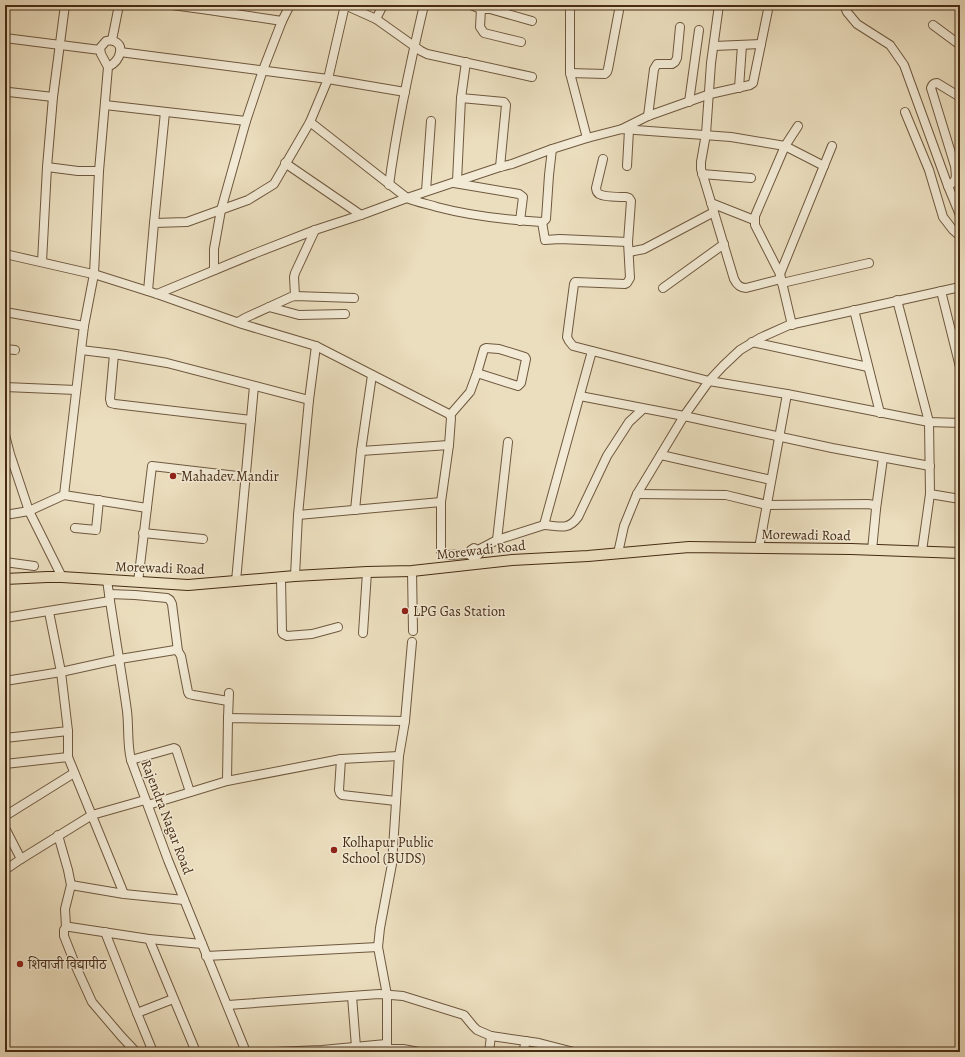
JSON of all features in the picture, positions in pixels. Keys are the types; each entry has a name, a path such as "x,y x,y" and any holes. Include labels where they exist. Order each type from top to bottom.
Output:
{"main road":[{"name":"Morewadi Road","path":"5,579 47,576 188,585 295,576 367,572 412,572 475,556 532,559 689,547 960,553"}],"street":[{"path":"42,262 47,167 63,5"},
{"path":"112,40 120,5"},
{"path":"172,5 209,7 282,21"},
{"path":"214,270 214,250 221,210 246,121 263,70 282,21 290,5"},
{"path":"154,223 187,222 248,200 274,184 310,122 328,79 345,5 376,19 427,54 532,77"},
{"path":"376,19 383,5"},
{"path":"389,185 393,149 424,5"},
{"path":"470,5 532,21"},
{"path":"570,5 570,73 587,138"},
{"path":"570,73 604,74 607,72 620,5"},
{"path":"719,5 706,134 701,162 702,174 734,279 740,287 746,288 781,279 869,263"},
{"path":"626,130 648,116 710,94 750,86 753,83 769,5"},
{"path":"844,5 847,12 857,24 890,45 904,65 948,186 960,213"},
{"path":"481,9 480,27 484,33 521,42"},
{"path":"933,25 960,44"},
{"path":"648,116 654,68 657,64 672,64 676,62 680,27"},
{"path":"689,102 699,30"},
{"path":"5,38 100,50"},
{"path":"64,495 84,326 94,274 99,171 108,67 100,48 103,43 108,40 112,40 119,45 120,52 114,63 108,67"},
{"path":"714,46 761,44"},
{"path":"739,88 742,45"},
{"path":"120,52 328,79 405,92"},
{"path":"454,182 461,98 466,62"},
{"path":"948,186 954,183 956,174 931,88 932,85 937,83 960,97"},
{"path":"5,93 8,92 53,97"},
{"path":"461,98 504,102 506,105 500,167"},
{"path":"105,105 246,121"},
{"path":"148,291 165,112"},
{"path":"905,112 929,170 943,217 953,230 960,236"},
{"path":"426,191 431,121"},
{"path":"310,122 407,198 462,213 520,221 542,222 546,219 552,149"},
{"path":"792,325 781,279 754,220 785,146 798,126"},
{"path":"626,130 627,166"},
{"path":"157,294 315,230 426,191 512,164 587,138 626,130 706,134 785,146 824,166"},
{"path":"781,279 832,146"},
{"path":"603,159 596,188 597,192 599,195 604,196 626,197 631,201 628,242 630,278 628,284 575,282 567,337 573,346 709,381 787,394 929,422 960,423"},
{"path":"285,163 361,215"},
{"path":"47,167 78,171 99,171"},
{"path":"702,174 751,178"},
{"path":"454,182 522,195 523,198 520,221"},
{"path":"711,203 754,220"},
{"path":"628,252 644,249 714,212"},
{"path":"542,222 545,240 560,239 628,242"},
{"path":"295,296 295,273 315,230"},
{"path":"663,288 724,244"},
{"path":"5,254 94,274 238,322 316,346 450,415"},
{"path":"618,553 624,526 637,494 684,416 709,381 740,350 760,338 792,325 960,286"},
{"path":"941,290 960,367"},
{"path":"238,322 295,296 354,298"},
{"path":"897,300 929,422 930,494 922,551"},
{"path":"269,307 299,315 345,314"},
{"path":"854,310 880,413"},
{"path":"5,312 84,326"},
{"path":"752,342 868,367"},
{"path":"295,576 298,515 309,400 316,346"},
{"path":"5,349 15,350"},
{"path":"477,373 518,386 521,383 526,359 525,357 499,349 484,349 470,392 450,415 449,445 441,502 441,551 442,554 446,555 475,556 497,540 544,525 566,527 573,524 578,517 606,456 629,422 643,409"},
{"path":"82,350 167,363 309,400"},
{"path":"544,525 592,351"},
{"path":"114,354 110,399 111,403 251,420"},
{"path":"355,510 361,451 372,375"},
{"path":"236,581 254,386"},
{"path":"5,387 76,390"},
{"path":"759,548 787,394"},
{"path":"580,396 930,466"},
{"path":"5,435 29,511 62,577"},
{"path":"497,540 508,442"},
{"path":"361,451 449,445"},
{"path":"661,455 771,480"},
{"path":"872,550 876,509 884,458"},
{"path":"138,582 152,466 246,477"},
{"path":"637,494 726,495 767,505 868,504 874,505 876,509"},
{"path":"930,494 960,499"},
{"path":"5,515 29,511 64,495 147,508"},
{"path":"75,528 96,530 99,500"},
{"path":"298,515 441,502"},
{"path":"143,533 202,539"},
{"path":"5,562 34,566"},
{"path":"363,633 367,572"},
{"path":"412,572 413,631"},
{"path":"281,578 283,634 287,636 312,634 338,628"},
{"name":"Rajendra Nagar Road","path":"107,580 120,659 128,719 129,753 131,760 168,860 246,1052"},
{"path":"5,618 49,612 110,598 135,595 167,598 170,600 172,604 178,651 181,656 189,694 228,697 227,781"},
{"path":"49,612 61,672 68,731 68,757 124,894"},
{"path":"386,1048 387,995 378,947 392,864 399,756 405,721 412,642"},
{"path":"5,681 61,672 120,659 175,650 178,651"},
{"path":"228,718 405,721"},
{"path":"5,738 68,731"},
{"path":"131,760 174,748 176,749 190,792"},
{"path":"5,870 92,815 147,803 227,781 341,759 399,756"},
{"path":"5,764 68,757"},
{"path":"341,759 339,790 342,795 396,801"},
{"path":"5,816 74,773"},
{"path":"5,828 21,859"},
{"path":"58,836 68,870 70,885 65,909 66,927 64,930 64,936 92,1002 136,1052"},
{"path":"70,885 124,894 184,900"},
{"path":"66,927 149,939 202,944"},
{"path":"105,932 136,1013 153,1052"},
{"path":"149,939 196,1052"},
{"path":"206,956 378,947"},
{"path":"228,1005 379,994 404,996 458,1012 464,1015 477,1030 491,1036 526,1041 553,1049 574,1052"},
{"path":"352,996 353,1049"},
{"path":"136,1013 173,999"},
{"path":"489,1052 491,1036"},
{"path":"524,1052 526,1041"},
{"path":"273,1052 386,1048 419,1052"}],"place":[{"name":"Mahadev Mandir","path":"173,476"},
{"name":"LPG Gas Station","path":"405,611"},
{"name":"Kolhapur Public School (BUDS)","path":"334,850"},
{"name":"शिवाजी विद्यापीठ","path":"20,964"}]}
